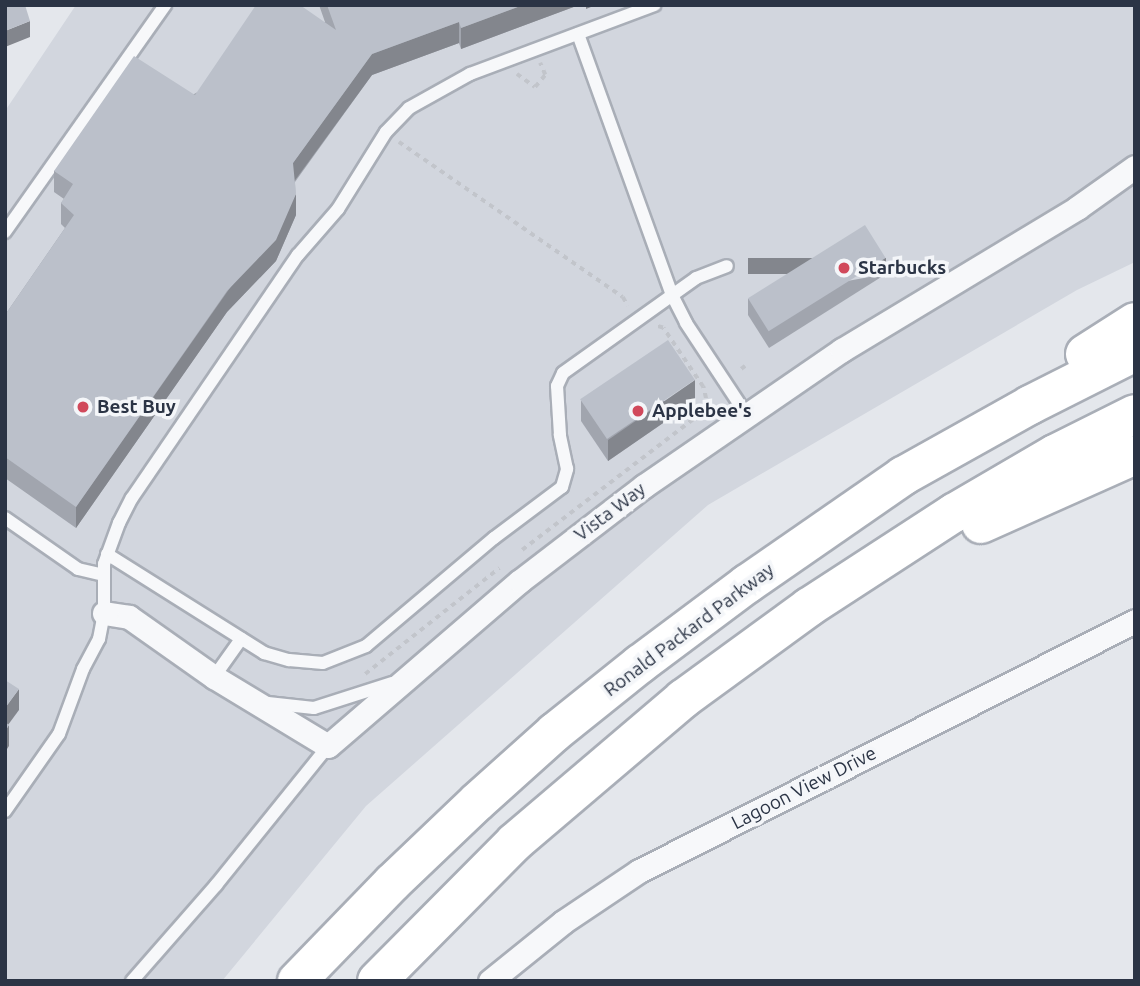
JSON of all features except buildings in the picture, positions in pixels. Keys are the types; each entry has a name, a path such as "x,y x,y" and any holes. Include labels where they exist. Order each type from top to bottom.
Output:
{"highway":[{"path":"903,476 1135,322"},
{"name":"Ronald Packard Parkway","path":"297,981 392,883 555,732 747,584 903,476 1030,405 1135,352"},
{"path":"377,981 515,842 683,699 809,607 954,513 1055,454 1135,414"},
{"path":"809,607 1050,491 1135,455"}],"street":[{"name":"Vista Way","path":"328,746 520,582 644,486 842,350 1077,208 1135,167"},
{"path":"104,613 129,618 214,677 328,746"},
{"name":"Lagoon View Drive","path":"490,981 563,922 639,871 1135,621"}],"lane":[{"path":"5,232 165,5"},
{"path":"5,811 58,734 83,669 99,639 104,613 103,575 107,554 132,498 163,448 298,255 338,209 386,132 409,108 470,74 655,5"},
{"path":"578,34 672,295 686,323 746,414"},
{"path":"107,554 264,653 289,660 323,663 366,646 494,538 562,487 567,469 559,426 557,386 563,373 696,278 727,266"},
{"path":"5,518 78,569 103,575"},
{"path":"214,677 241,639"},
{"path":"252,700 291,708 314,708 352,698 405,678"},
{"path":"132,981 216,886 328,746"}],"path":[{"path":"515,73 535,87 545,75 540,64"},
{"path":"397,140 623,297 632,310"},
{"path":"513,557 708,408 707,392 663,328 656,326"},
{"path":"356,681 502,565"}],"shaded area":[{"path":"76,5 1135,5 1135,262 1077,290 708,505 366,806 222,981 5,981 5,111"}],"place":[{"name":"Starbucks","path":"844,268"},
{"name":"Best Buy","path":"83,407"},
{"name":"Applebee's","path":"638,411"}]}
